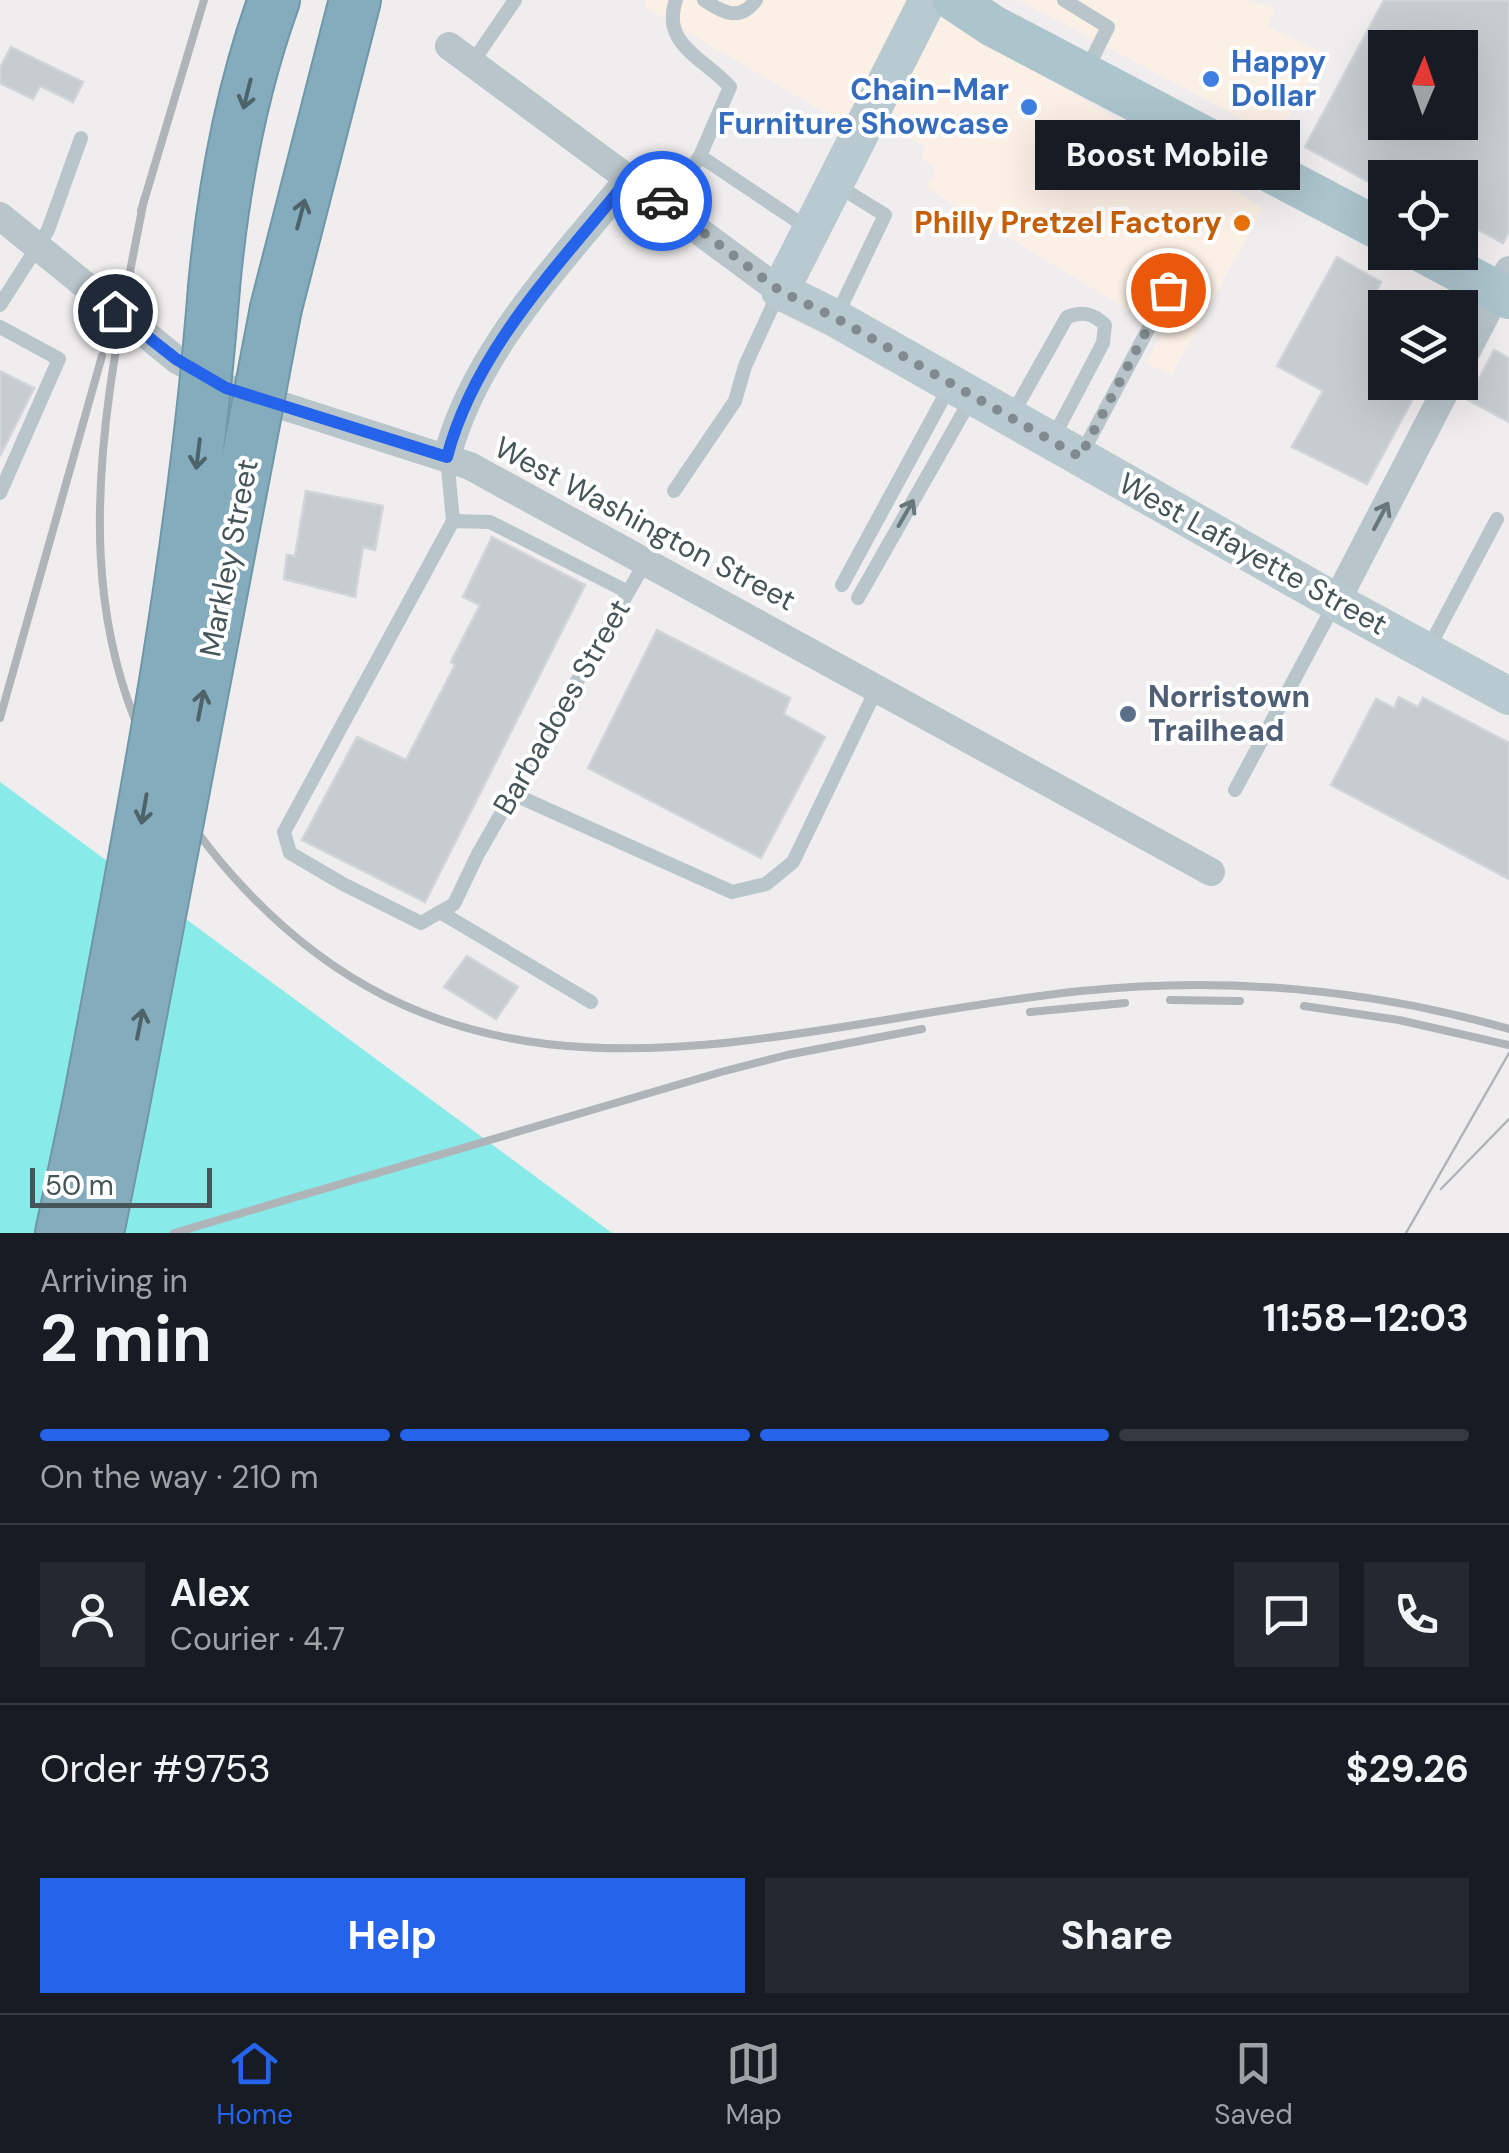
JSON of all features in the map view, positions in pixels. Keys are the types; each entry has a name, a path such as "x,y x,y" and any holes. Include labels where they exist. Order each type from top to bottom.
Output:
{"highway":[{"name":"Markley Street","path":"105,1110 176,623 228,184 245,97 274,0"},
{"name":"Markley Street","path":"105,1110 276,308 354,0"},
{"path":"61,1233 105,1110"},
{"path":"98,1233 105,1110"}],"main road":[{"path":"954,0 1000,13 1084,74 1368,223"},
{"path":"1465,270 1505,287"}],"street":[{"path":"780,291 928,0"},
{"name":"West Lafayette Street","path":"449,46 780,291 836,318 1509,696"},
{"path":"447,457 463,406 491,355 630,177"},
{"name":"West Washington Street","path":"0,216 176,359 226,388 447,457 646,560 1211,872"},
{"path":"1478,333 1505,287"},
{"path":"1336,602 1441,400"}],"lane":[{"path":"472,63 515,0"},
{"path":"667,205 700,156 730,87 678,42 672,12 676,0"},
{"path":"704,0 723,12 736,14 748,11 756,0"},
{"path":"1064,0 1108,28 1084,74"},
{"path":"0,304 50,224 81,138"},
{"path":"700,156 812,230"},
{"path":"835,184 884,216 836,318"},
{"path":"1066,449 1168,290"},
{"path":"674,490 736,401 745,366 780,291"},
{"path":"1011,418 1066,317 1085,313 1097,317 1105,325 1104,343 1066,449"},
{"path":"0,327 59,358 0,493"},
{"path":"842,585 962,390"},
{"path":"858,598 962,390"},
{"path":"447,457 453,521 284,832 290,852 343,884 421,923 440,912 592,1002"},
{"path":"453,521 476,518 490,522 628,592"},
{"path":"1427,652 1497,519"},
{"name":"Barbadoes Street","path":"440,912 454,904 478,854 646,560"},
{"path":"1236,790 1336,602"},
{"path":"512,794 732,892 766,884 793,862 877,688"}],"shaded area":[{"path":"646,0 919,0 1263,208 1172,375 1146,364 1163,331 927,188 936,170 922,158 925,147 859,105 847,126 644,6"},
{"path":"1019,0 1248,0 1275,9 1268,27 1324,53 1278,138"}],"water":[{"path":"0,782 612,1233 0,1233"}],"building":[{"path":"1384,0 1509,0 1509,231 1503,243 1478,230 1478,160 1368,160 1368,182 1305,147"},
{"path":"11,47 83,82 73,102 40,86 33,99 0,83 0,68"},
{"path":"1337,257 1381,282 1377,290 1368,290 1368,400 1412,400 1367,484 1292,447 1323,391 1277,366"},
{"path":"1494,350 1509,358 1509,422 1468,400 1478,400 1478,381"},
{"path":"0,371 34,388 0,456"},
{"path":"306,491 383,506 375,550 363,547 355,597 284,579 287,555 295,556"},
{"path":"492,537 585,585 425,902 302,840 357,737 406,760 455,665 451,662 480,605 463,597"},
{"path":"657,630 790,698 784,714 825,737 761,858 588,768"},
{"path":"1399,697 1418,707 1423,698 1509,743 1509,879 1331,785 1376,699 1394,708"},
{"path":"467,956 518,987 496,1019 444,987"}],"tram line":[{"path":"1406,1233 1509,1053"},
{"path":"1441,1189 1509,1119"}],"railway":[{"path":"141,211 204,0"},
{"path":"144,200 111,380 102,467 100,552 110,634 133,716 173,795 231,874 325,960 423,1013 526,1041 632,1048 741,1041 1081,991 1189,985 1351,995 1509,1029"},
{"path":"0,718 102,356"},
{"path":"1170,1000 1240,1001"},
{"path":"1030,1012 1125,1003"},
{"path":"1304,1006 1399,1020 1509,1045"},
{"path":"174,1233 721,1072 922,1029"}],"way so far":[{"path":"662,201 780,291 836,318 1080,457 1168,290"}],"place":[{"name":"Happy Dollar","path":"1211,79"},
{"name":"Chain-Mar Furniture Showcase","path":"1029,107"},
{"name":"Philly Pretzel Factory","path":"1242,223"},
{"name":"Boost Mobile","path":"1168,290"},
{"name":"Norristown Trailhead","path":"1128,714"}],"route":[{"path":"115,311 176,359 226,388 447,457 463,406 491,355 630,177 662,201"}]}
